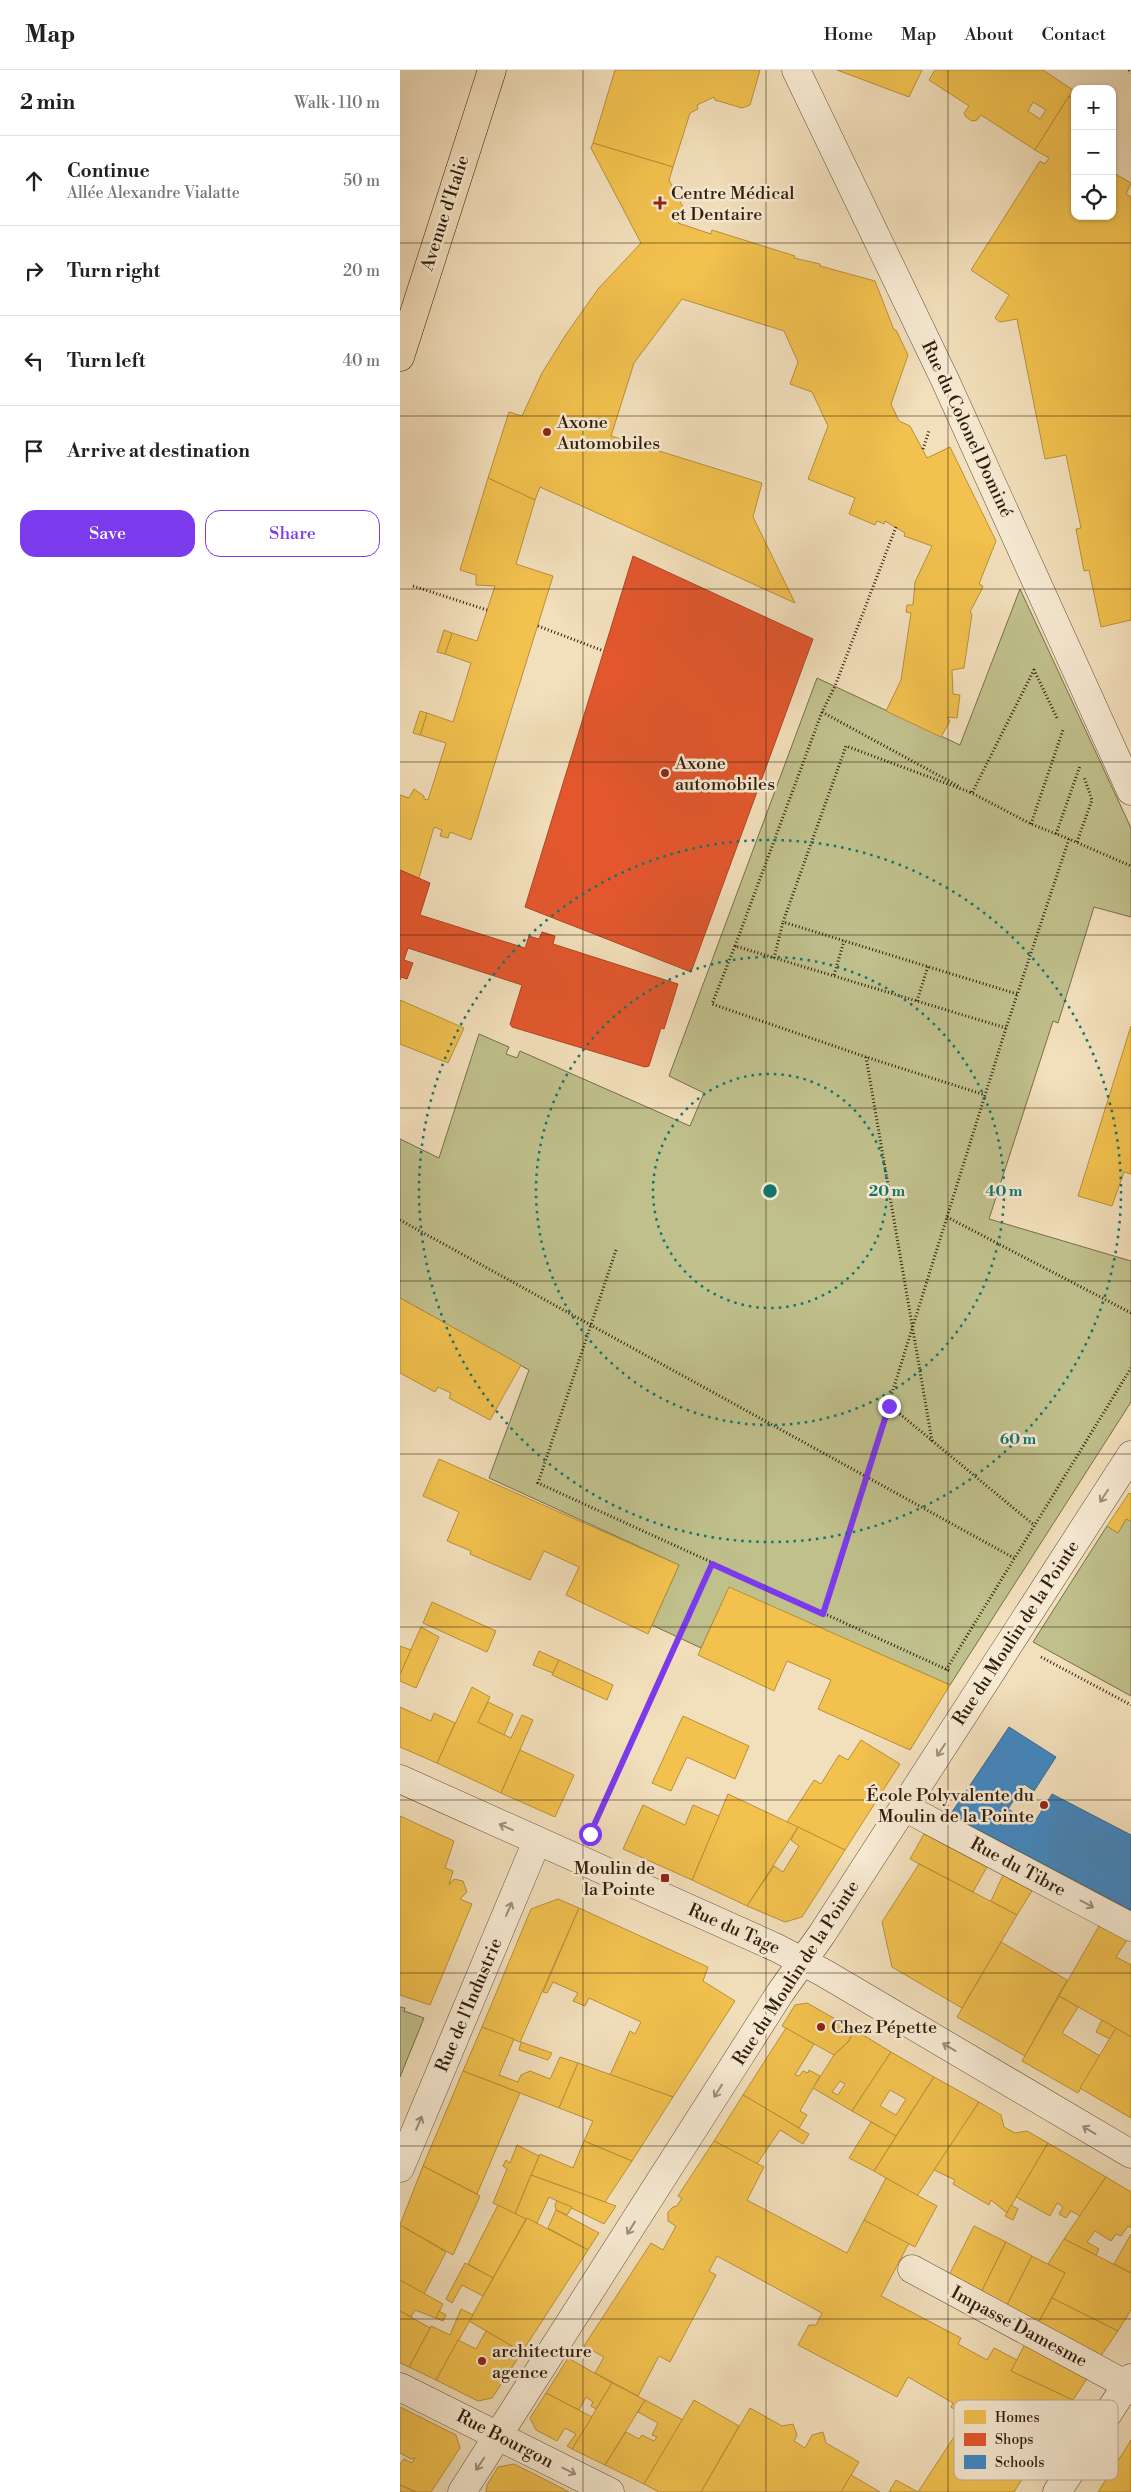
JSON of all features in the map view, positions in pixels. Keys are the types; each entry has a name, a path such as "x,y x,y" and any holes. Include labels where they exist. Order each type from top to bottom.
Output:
{"main road":[{"name":"Avenue d'Italie","path":"400,357 492,70"}],"street":[{"name":"Rue du Colonel Dominé","path":"796,70 945,380 1131,791"},
{"name":"Rue du Moulin de la Pointe","path":"462,2492 802,1961 904,1807 1131,1455"},
{"name":"Rue du Tage","path":"400,1779 802,1961 1131,2154"},
{"name":"Rue du Tibre","path":"904,1807 1131,1927"},
{"name":"Rue de l'Industrie","path":"400,2168 537,1841"},
{"name":"Impasse Damesme","path":"912,2269 1129,2381"},
{"path":"1117,2400 1129,2381"},
{"name":"Rue Bourgon","path":"400,2387 610,2492"},
{"path":"1057,2492 1065,2480"}],"path":[{"path":"896,527 822,712 712,1004 866,1057 985,1095"},
{"path":"413,586 487,610"},
{"path":"538,626 601,650"},
{"path":"972,793 1034,670 1068,740"},
{"path":"822,712 1031,824 1131,866"},
{"path":"1031,824 1064,731"},
{"path":"774,958 783,922 846,746 972,793"},
{"path":"1076,758 1092,800 1077,842"},
{"path":"1056,834 1081,767"},
{"path":"823,1614 1006,1028 1069,839"},
{"path":"783,922 1017,994"},
{"path":"834,975 844,941"},
{"path":"735,946 1006,1028"},
{"path":"917,1001 928,966"},
{"path":"866,1057 932,1442"},
{"path":"947,1217 1131,1314"},
{"path":"400,1220 1014,1558"},
{"path":"616,1250 538,1483 956,1674"},
{"path":"946,1670 1131,1368"},
{"path":"889,1406 1034,1526"},
{"path":"590,1834 712,1564"},
{"path":"1039,1656 1131,1705"}],"green space":[{"path":"1020,589 1131,828 1131,917 1094,907 1058,1023 1053,1021 989,1219 1131,1261 1131,1402 950,1685 729,1588 701,1648 652,1625 679,1565 489,1478 529,1370 400,1298 400,1139 439,1158 479,1034 509,1047 506,1054 517,1058 520,1051 690,1126 704,1093 669,1076 817,678 960,745"},
{"path":"1126,1519 1131,1521 1131,1696 1033,1642 1107,1526 1118,1533"},
{"path":"400,2007 405,2008 404,2011 424,2018 400,2077"}],"building: Homes":[{"path":"615,70 760,70 750,105 742,108 715,100 714,97 697,105 698,109 690,113 673,167 593,143"},
{"path":"837,70 922,70 909,97"},
{"path":"935,70 1043,70 1071,89 1071,93 1035,150 981,115 977,120 972,121 966,117 964,113 969,106 929,80","holes":["1033,102 1046,110 1040,119 1028,111"]},
{"path":"1069,96 1071,97 1071,220 1116,220 1116,174 1131,183 1126,194 1131,197 1131,620 1101,627 1089,570 1084,571 1076,529 1081,528 1066,455 1045,459 1017,319 1000,322 995,318 1009,295 971,270 1040,161 1045,164 1049,158 1035,150"},
{"path":"593,143 673,167 669,180 683,207 678,223 711,234 712,230 795,256 794,258 875,281 894,330 896,330 908,355 891,404 899,421 910,426 927,458 950,447 996,541 979,584 983,586 982,589 970,612 972,614 964,668 952,670 953,694 960,695 957,718 947,717 950,721 941,737 886,711 901,680 911,613 906,612 907,605 913,605 915,582 932,546 904,536 905,533 885,521 884,524 877,521 875,525 849,514 855,498 808,479 828,426 812,392 790,384 798,362 784,331 682,299 634,363 611,436 762,483 753,517 795,603 540,487 535,500 488,478 509,412 522,416 542,373 565,336 598,289 641,243 591,148"},
{"path":"488,478 535,500 516,564 553,576 471,840 450,832 448,838 440,836 442,830 434,827 419,878 400,870 400,795 409,798 414,789 424,796 424,799 428,800 446,743 420,735 427,713 453,722 471,663 445,654 452,633 477,641 495,586 476,585 476,575 460,570"},
{"path":"444,630 452,633 445,654 437,652"},
{"path":"420,711 427,713 420,735 413,733"},
{"path":"400,1000 464,1028 448,1063 400,1044"},
{"path":"1131,1026 1131,1174 1124,1172 1112,1206 1078,1196"},
{"path":"400,1298 521,1365 490,1420 449,1398 451,1393 438,1387 435,1392 400,1373"},
{"path":"439,1459 679,1565 648,1634 566,1595 579,1567 544,1551 530,1580 470,1554 471,1551 447,1541 459,1512 423,1496"},
{"path":"1129,1493 1131,1494 1131,1521 1126,1519 1118,1533 1107,1526"},
{"path":"729,1587 950,1685 910,1750 818,1709 831,1680 787,1661 774,1691 698,1655"},
{"path":"432,1602 496,1631 487,1652 423,1623"},
{"path":"421,1627 439,1637 416,1688 400,1681 400,1674"},
{"path":"400,1646 411,1650 400,1674"},
{"path":"539,1651 559,1660 553,1673 533,1665"},
{"path":"559,1660 613,1685 607,1700 552,1675"},
{"path":"472,1687 490,1697 478,1722 511,1738 522,1715 533,1720 501,1793 437,1763"},
{"path":"488,1702 513,1714 504,1735 478,1722"},
{"path":"400,1707 431,1721 434,1713 455,1723 437,1763 400,1747"},
{"path":"683,1716 749,1746 735,1779 687,1757 671,1791 652,1783"},
{"path":"861,1740 900,1764 845,1850 787,1822 814,1780 821,1784 839,1755 848,1760"},
{"path":"520,1750 574,1775 555,1817 501,1793"},
{"path":"728,1794 798,1827 747,1906 692,1880"},
{"path":"643,1805 685,1825 693,1805 719,1816 692,1880 623,1849"},
{"path":"400,1816 454,1841 445,1868 453,1871 449,1885 454,1879 463,1881 467,1892 460,1899 472,1904 430,2005 400,1995"},
{"path":"798,1827 845,1850 802,1917 785,1922 747,1906 774,1866 783,1872 799,1846 791,1840"},
{"path":"924,1834 987,1867 973,1892 910,1859"},
{"path":"919,1864 1017,1915 962,2008 892,1967 882,1922"},
{"path":"1003,1875 1032,1891 1017,1915 991,1901"},
{"path":"558,1899 579,1908 520,2042 482,2027 531,1909"},
{"path":"579,1908 708,1967 703,1981 735,2001 673,2097 610,2075 630,2031 635,2034 641,2022 589,1998 585,2006 573,2001 578,1993 553,1982 547,1993 543,1992"},
{"path":"1099,1926 1127,1940 1116,1957 1131,1965 1131,2037 1059,1996"},
{"path":"1001,1942 1067,1980 1025,2056 957,2017"},
{"path":"1059,1996 1078,2007 1062,2033 1100,2056 1078,2093 1022,2061"},
{"path":"807,2003 855,2030 848,2042 834,2055 782,2026 795,2005"},
{"path":"1102,2020 1116,2028 1110,2039 1096,2032"},
{"path":"482,2027 514,2039 499,2075 518,2082 521,2075 530,2071 550,2079 560,2057 578,2063 559,2108 463,2071"},
{"path":"786,2028 814,2044 795,2075 799,2076 803,2071 808,2073 809,2070 820,2076 800,2111 807,2115 799,2128 743,2095"},
{"path":"1116,2028 1131,2037 1131,2118 1080,2088"},
{"path":"855,2030 891,2052 852,2111 813,2088 834,2055 848,2042","holes":["840,2081 845,2084 838,2095 832,2092"]},
{"path":"521,2042 552,2053 548,2060 519,2050"},
{"path":"891,2052 934,2077 896,2136 852,2111","holes":["890,2090 906,2099 896,2115 880,2106"]},
{"path":"578,2063 673,2097 632,2161 584,2141 593,2121 559,2108"},
{"path":"463,2071 520,2093 477,2194 423,2166"},
{"path":"934,2077 979,2102 917,2196 874,2171"},
{"path":"743,2095 809,2134 803,2144 780,2130 757,2164 714,2141"},
{"path":"979,2102 1001,2115 1004,2127 1015,2133 1027,2131 1048,2143 1007,2213 991,2200 989,2205 953,2184 955,2180 934,2170"},
{"path":"871,2122 896,2136 874,2171 849,2158"},
{"path":"584,2141 632,2161 605,2202 531,2175 540,2154 573,2168"},
{"path":"714,2141 764,2167 747,2200 847,2253 864,2220 909,2243 881,2296 961,2338 958,2344 987,2360 994,2348 1017,2360 1011,2371 1073,2400 954,2400 954,2409 951,2407 953,2403 908,2377 897,2397 798,2345 809,2325 816,2325 822,2313 717,2256 709,2271 716,2275 670,2362 659,2356 638,2396 595,2373 604,2357 584,2346 651,2243 663,2250 676,2226 668,2221 668,2212 677,2206 682,2198 678,2196"},
{"path":"1048,2143 1106,2177 1080,2216 1071,2211 1066,2218 1059,2214 1063,2207 1057,2203 1050,2216 1016,2197"},
{"path":"517,2145 539,2156 515,2214 493,2203 507,2169 503,2166 506,2160 510,2163"},
{"path":"423,2166 480,2196 453,2255 400,2225"},
{"path":"531,2175 616,2206 604,2224 549,2197 537,2223 526,2219 515,2214"},
{"path":"1106,2177 1131,2192 1131,2228 1128,2226 1121,2236 1116,2234 1111,2241 1095,2231 1087,2242 1099,2249 1096,2255 1064,2239"},
{"path":"886,2178 937,2206 915,2247 864,2220"},
{"path":"557,2201 572,2207 567,2215 556,2210 555,2205"},
{"path":"498,2205 526,2219 493,2278 468,2264"},
{"path":"1011,2205 1018,2209 1013,2220 1005,2216"},
{"path":"556,2210 599,2233 588,2250 548,2228"},
{"path":"527,2218 588,2250 522,2352 469,2321"},
{"path":"400,2225 446,2252 424,2294 400,2280"},
{"path":"974,2226 1006,2242 980,2295 948,2277"},
{"path":"1131,2234 1131,2273 1114,2264"},
{"path":"1064,2239 1131,2273 1131,2310 1118,2331 1052,2298 1065,2273 1048,2264"},
{"path":"1006,2242 1032,2256 1005,2309 980,2295"},
{"path":"1032,2256 1065,2273 1037,2325 1005,2309"},
{"path":"465,2263 493,2278 483,2296 462,2285 452,2303 446,2299"},
{"path":"400,2280 443,2304 436,2318 415,2310 411,2317 400,2311"},
{"path":"1052,2298 1118,2331 1100,2357 1037,2325"},
{"path":"461,2309 473,2315 436,2380 409,2367 431,2326 450,2335"},
{"path":"400,2311 430,2328 409,2367 400,2363"},
{"path":"439,2311 446,2315 443,2321 436,2318"},
{"name":"architecture agence","path":"486,2331 522,2352 492,2398 478,2401 436,2380 458,2340 476,2349"},
{"path":"1026,2342 1090,2374 1073,2400 1011,2371"},
{"path":"568,2358 612,2383 596,2409 591,2406 593,2402 586,2397 579,2410 546,2393"},
{"path":"612,2383 645,2400 605,2465 572,2449"},
{"path":"546,2393 592,2417 572,2449 567,2446 576,2434 565,2428 557,2441 536,2430 530,2418"},
{"path":"645,2400 683,2420 644,2484 605,2465 626,2432 639,2439 642,2435 654,2441 657,2437 652,2435 658,2423 638,2412"},
{"path":"694,2400 739,2426 701,2492 659,2492 644,2484"},
{"path":"400,2407 456,2435 460,2448 431,2492 416,2492 400,2485 400,2464 404,2459 412,2463 415,2458 411,2459 400,2453"},
{"path":"750,2408 782,2426 793,2424 797,2435 794,2441 805,2448 812,2435 823,2432 826,2443 859,2462 841,2492 701,2492"},
{"path":"954,2437 954,2480 1022,2480 1014,2492 918,2492"},
{"path":"1131,2440 1131,2492 1098,2492 1106,2480 1118,2480 1118,2461"},
{"path":"514,2464 569,2492 486,2492 487,2485 498,2467"},
{"path":"851,2475 880,2492 841,2492"},
{"path":"896,2480 918,2492 889,2492"},
{"path":"400,2485 416,2492 400,2492"}],"building: Shops":[{"name":"Axone automobiles","path":"633,556 813,639 691,972 525,907"},
{"path":"400,870 430,883 420,915 525,948 529,936 539,939 542,932 555,936 553,944 678,984 664,1029 661,1028 649,1066 645,1067 512,1027 510,1024 522,985 408,948 404,960 413,963 407,979 401,977 400,980"}],"building: Schools":[{"name":"École Polyvalente du Moulin de la Pointe","path":"1009,1727 1056,1757 1034,1791 1024,1784 1008,1809 1033,1825 1052,1794 1131,1835 1131,1910 950,1815"}],"place":[{"name":"Centre Médical et Dentaire","path":"660,203"},
{"name":"Axone Automobiles","path":"547,432"},
{"name":"Axone automobiles","path":"665,773"},
{"name":"École Polyvalente du Moulin de la Pointe","path":"1044,1805"},
{"name":"Moulin de la Pointe","path":"665,1878"},
{"name":"Chez Pépette","path":"821,2027"},
{"name":"architecture agence","path":"482,2361"}],"route":[{"path":"590,1834 712,1564 823,1614 889,1406"}]}
